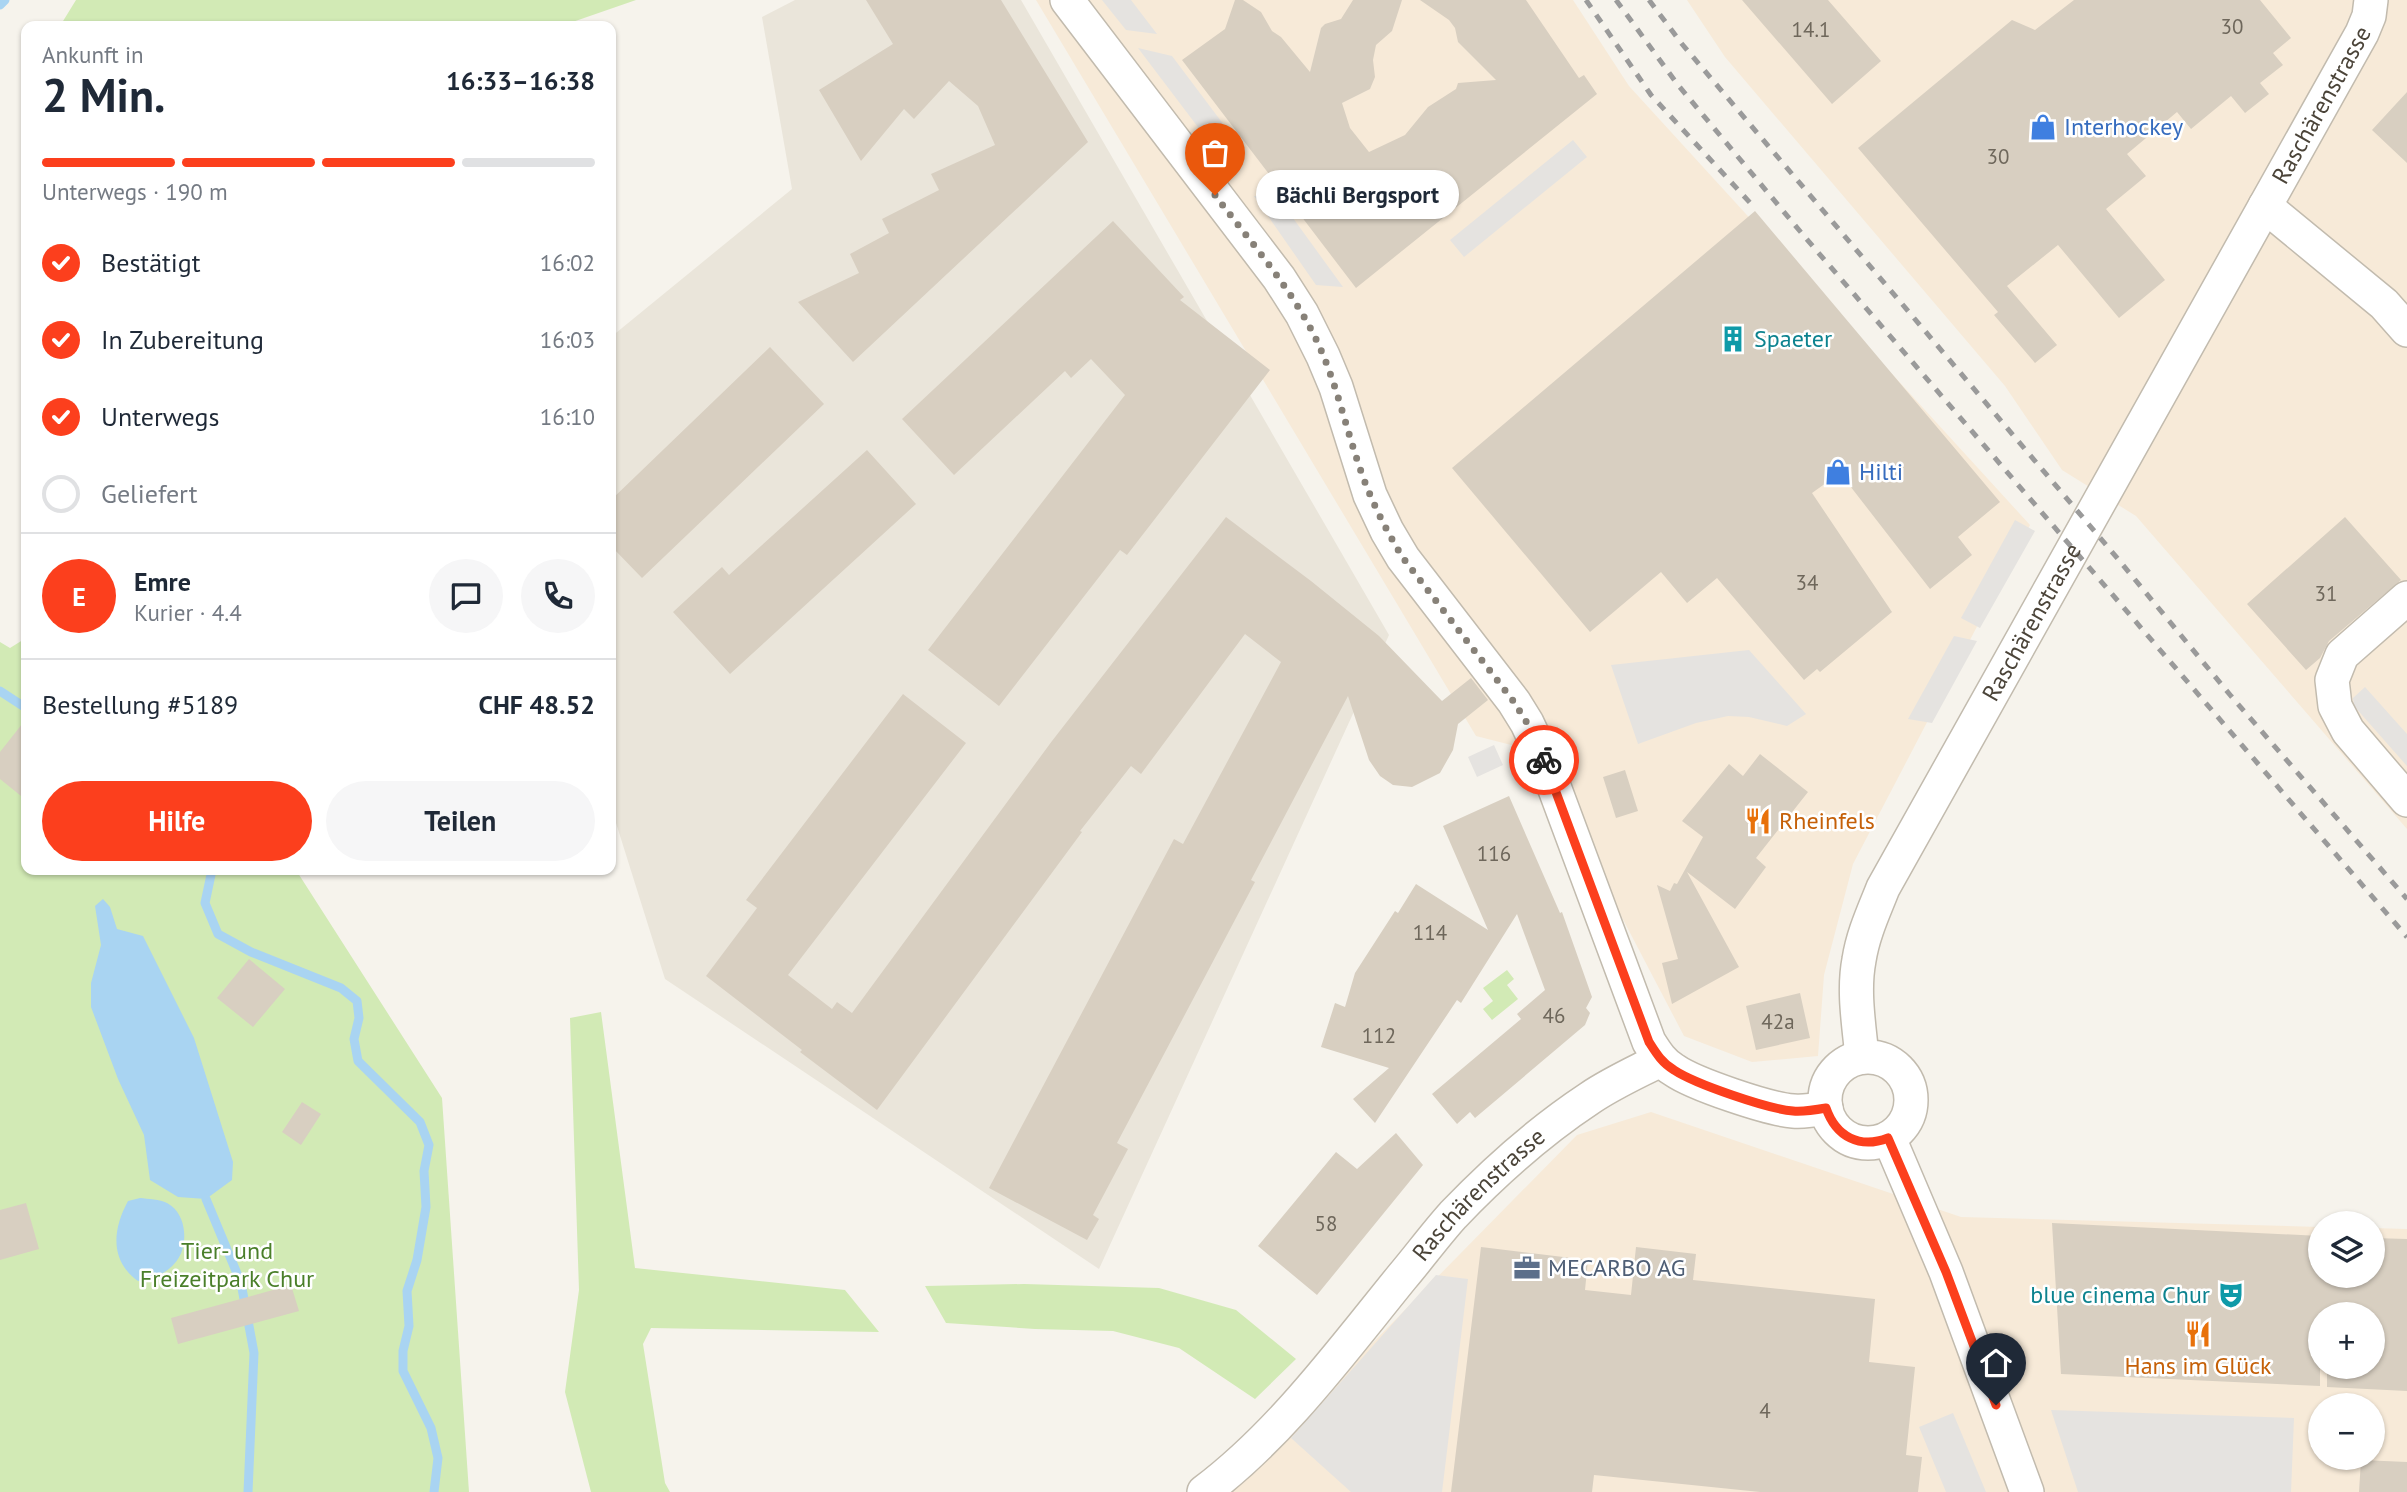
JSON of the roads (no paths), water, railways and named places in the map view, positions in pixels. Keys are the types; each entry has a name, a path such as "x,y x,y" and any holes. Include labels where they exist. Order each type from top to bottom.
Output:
{"street":[{"path":"1067,0 1279,278 1302,314 1336,387 1370,495 1387,531 1403,558 1514,702 1527,723 1543,757 1649,1042 1660,1060 1696,1082 1773,1108 1792,1111 1826,1108"},
{"name":"Raschärenstrasse","path":"1862,1057 1856,993 1858,962 1866,930 1883,888 2362,33 2369,16 2371,0"},
{"name":"Raschärenstrasse","path":"2265,206 2384,304 2407,330"},
{"path":"2407,598 2342,655 2332,680 2335,706 2348,731 2407,800"},
{"path":"1862,1057 1873,1057 1894,1065 1908,1082 1911,1092 1912,1103 1905,1124 1888,1138 1878,1142 1855,1141 1836,1129 1826,1108 1826,1091 1833,1075 1846,1063 1862,1057"},
{"name":"Raschärenstrasse","path":"1204,1492 1270,1432 1329,1367 1451,1217 1488,1181 1554,1124 1592,1097 1660,1060"},
{"path":"1888,1138 1946,1272 2027,1492"}],"water":[{"path":"103,899 110,907 117,929 143,936 194,1038 233,1162 232,1180 206,1199 178,1197 150,1180 144,1135 118,1079 91,1007 91,983 101,945 95,906"},
{"path":"140,1198 161,1201 174,1208 182,1223 184,1242 173,1266 157,1276 138,1281 122,1264 116,1244 119,1222 128,1201"}],"waterway":[{"path":"0,5 5,0"},
{"path":"0,691 21,705"},
{"path":"211,875 205,903 218,934 251,952 341,988 357,1001 359,1018 354,1039 358,1061 420,1122 429,1145 424,1171 426,1207 417,1260 407,1291 409,1326 403,1351 403,1371 431,1428 438,1458 434,1492"},
{"path":"206,1199 241,1283 254,1353 248,1492"}],"railway":[{"path":"1586,0 1651,95 1753,206"},
{"path":"1616,0 1678,85 1804,236 2407,937"},
{"path":"1649,0 1682,44 2231,696 2407,899"}],"place":[{"name":"Interhockey","path":"2043,127"},
{"name":"Bächli Bergsport","path":"1215,195"},
{"name":"Spaeter","path":"1733,339"},
{"name":"Hilti","path":"1838,472"},
{"name":"Rheinfels","path":"1758,821"},
{"name":"MECARBO AG","path":"1527,1268"},
{"name":"blue cinema Chur","path":"2231,1295"},
{"name":"Hans im Glück","path":"2198,1334"}],"park label":[{"name":"Tier- und Freizeitpark Chur","path":"227,1265"}]}
